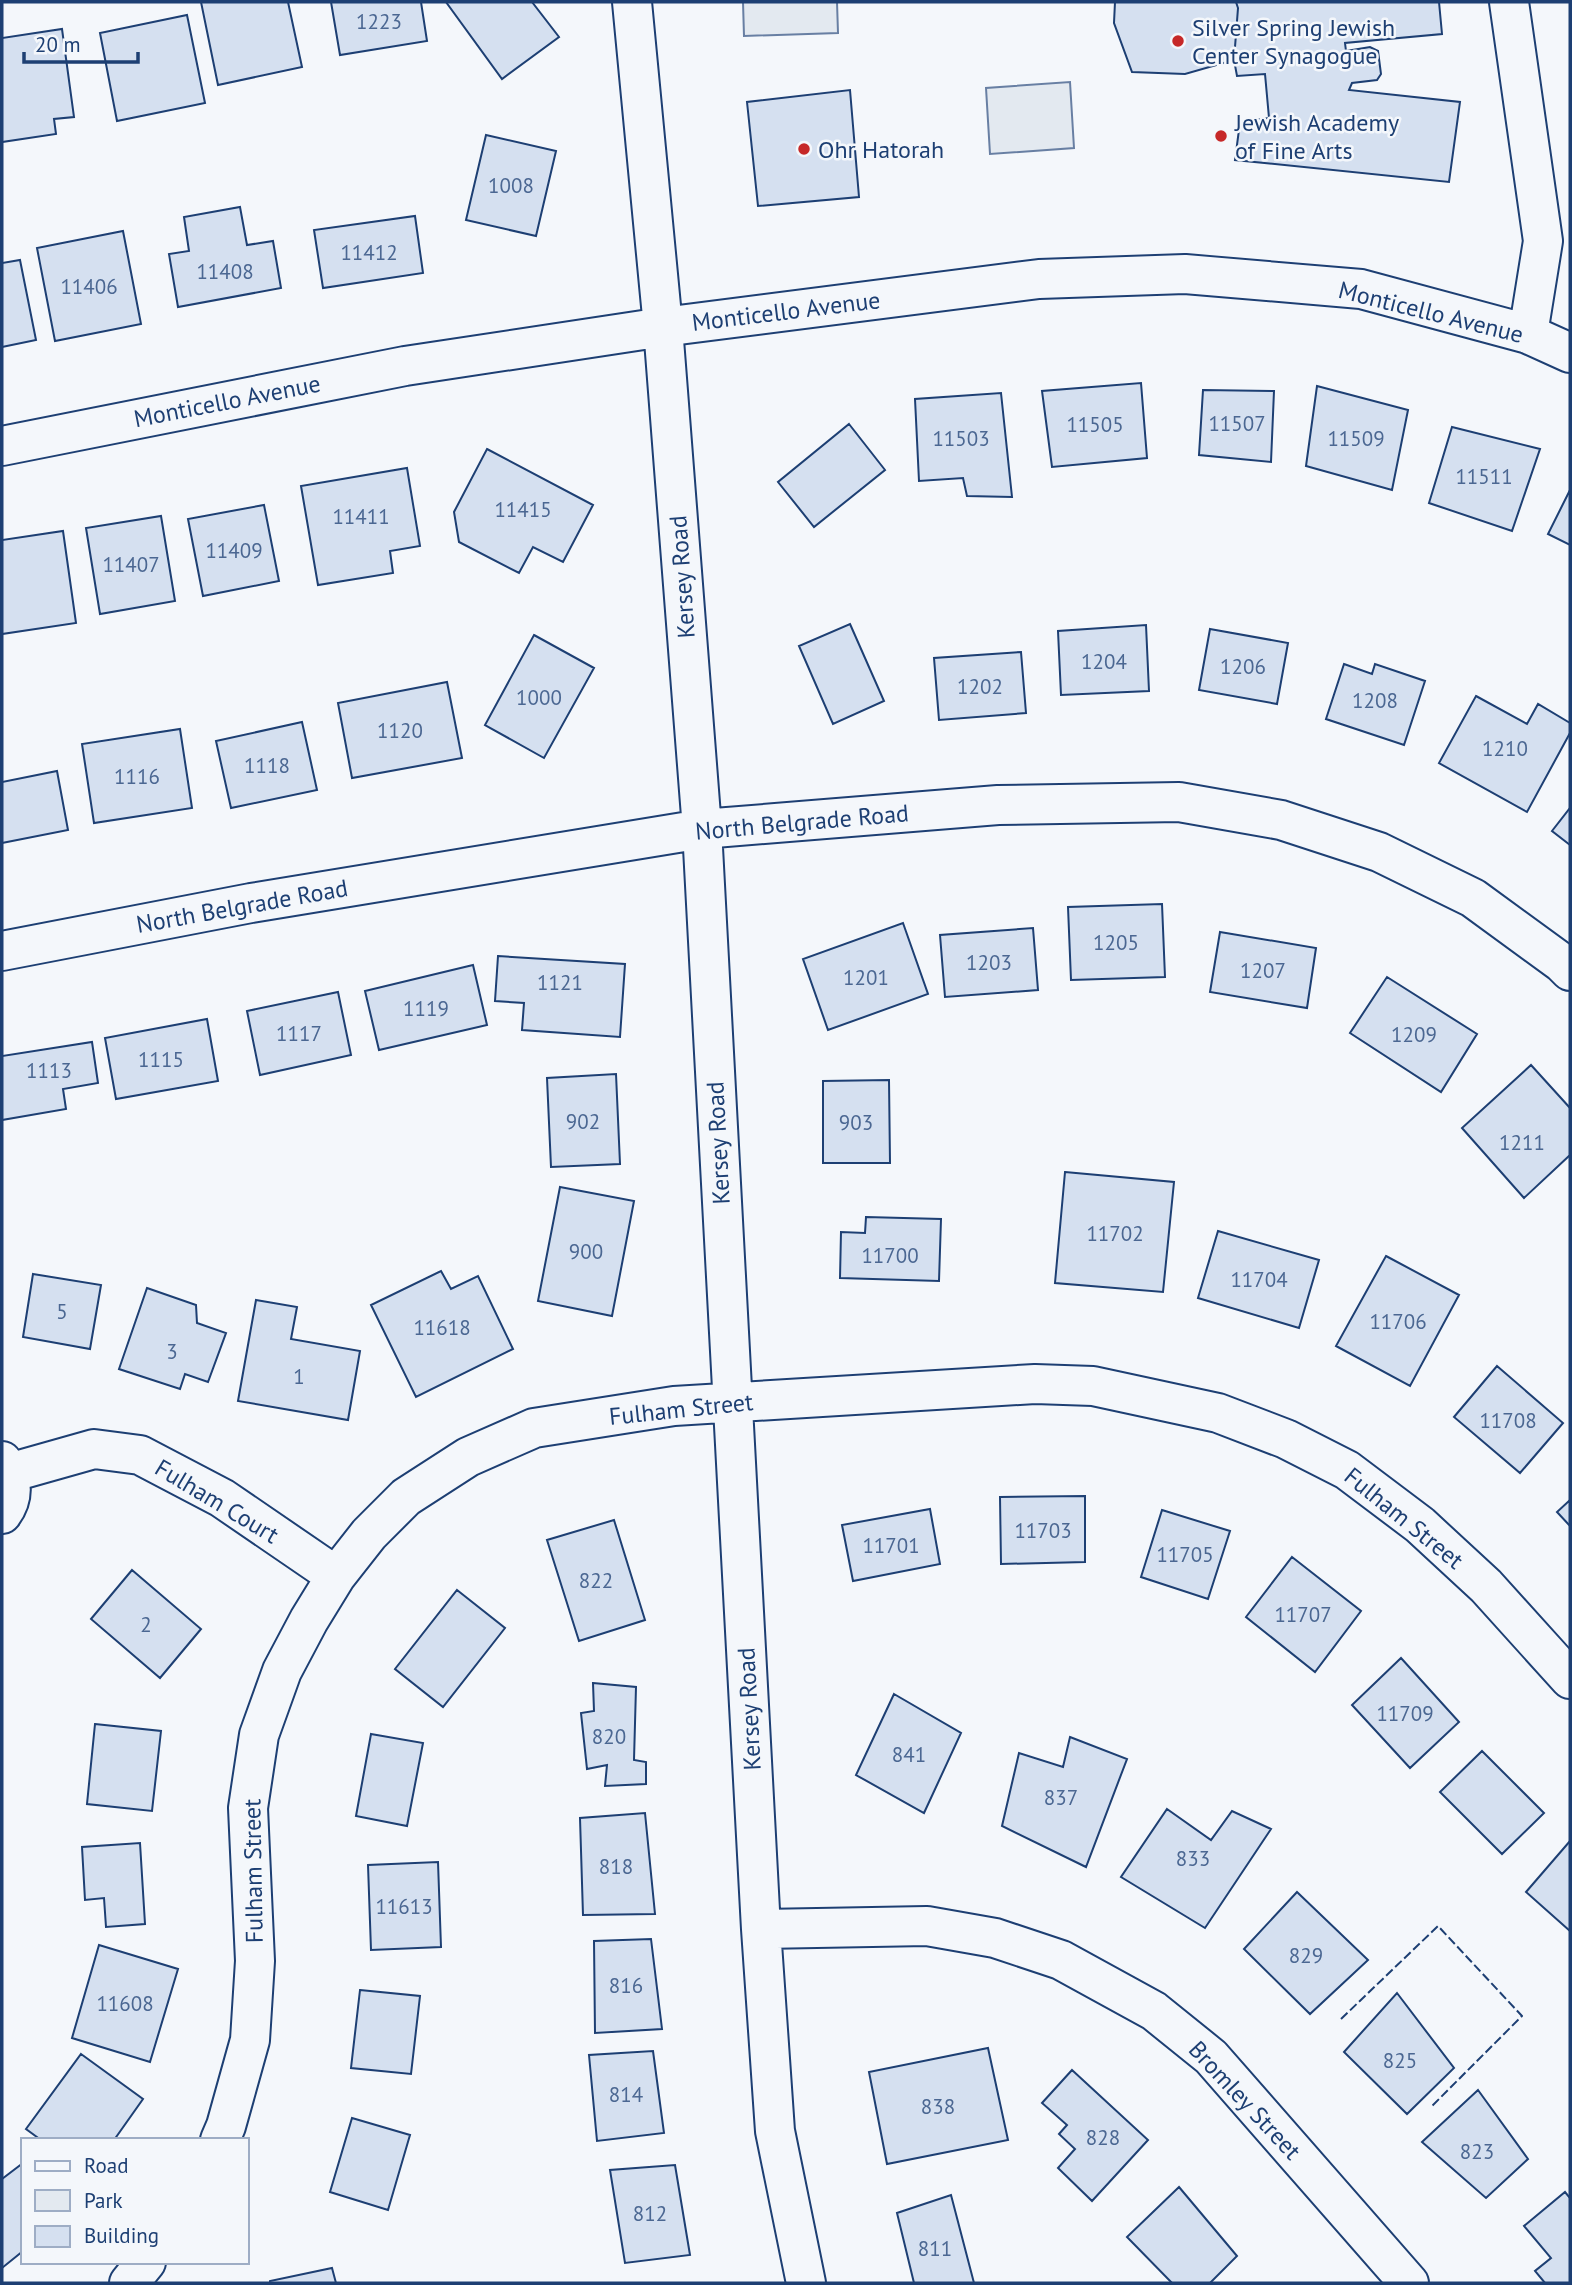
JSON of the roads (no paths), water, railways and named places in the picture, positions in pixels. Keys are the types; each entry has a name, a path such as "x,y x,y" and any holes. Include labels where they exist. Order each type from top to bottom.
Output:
{"street":[{"name":"Kersey Road","path":"632,2 663,327 702,829 761,1929 775,2132 806,2283"},
{"path":"1509,2 1543,241 1528,334"},
{"name":"Monticello Avenue","path":"2,446 405,366 663,327 1039,279 1185,274 1361,289 1528,334 1570,353"},
{"name":"North Belgrade Road","path":"2,951 251,902 702,829 998,805 1179,802 1281,820 1379,852 1474,898 1570,971"},
{"name":"Fulham Street","path":"221,2138 250,2040 256,1961 248,1808 259,1735 282,1671 309,1619 336,1576 369,1534 406,1497 468,1457 523,1433 546,1426 674,1406 1035,1384 1093,1386 1218,1413 1286,1439 1347,1470 1410,1517 1486,1587 1570,1678"},
{"name":"Fulham Court","path":"2,1514 7,1507 11,1490 5,1467 94,1449 140,1455 222,1498 336,1576"},
{"name":"Bromley Street","path":"761,1929 927,1926 995,1938 1061,1961 1154,2011 1211,2057 1409,2283"},
{"path":"129,2283 144,2264"}],"place":[{"name":"Silver Spring Jewish Center Synagogue","path":"1178,41"},
{"name":"Jewish Academy of Fine Arts","path":"1221,136"},
{"name":"Ohr Hatorah","path":"804,149"}]}
